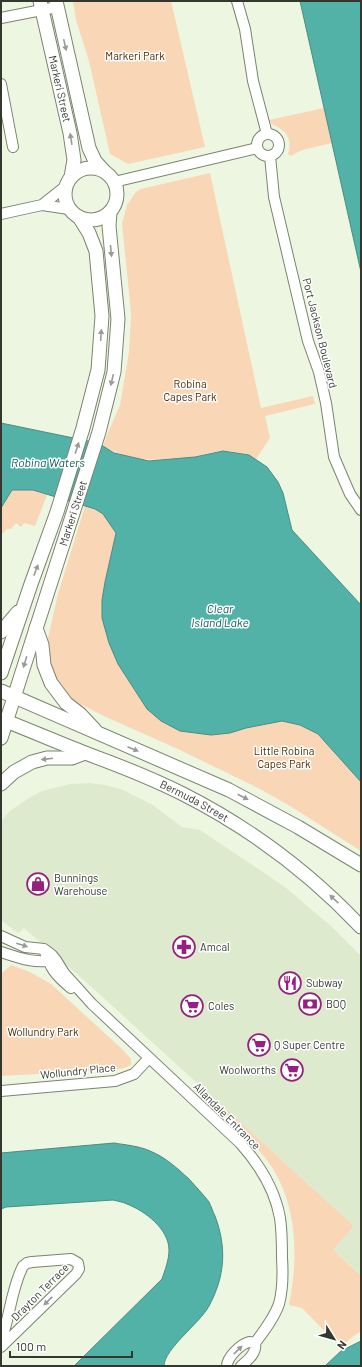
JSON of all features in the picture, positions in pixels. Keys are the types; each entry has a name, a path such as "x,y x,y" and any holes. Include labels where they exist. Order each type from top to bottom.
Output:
{"main road":[{"name":"Markeri Street","path":"56,4 89,148 95,161 104,171"},
{"name":"Markeri Street","path":"41,6 70,133 74,160 68,182"},
{"path":"97,168 104,171 114,182 117,198 114,205 110,212 95,220 87,220 79,217 69,209 66,202 64,194 68,182 81,169 97,168"},
{"name":"Markeri Street","path":"1,738 4,720 14,697 99,432 114,372 118,319 109,226 110,212"},
{"name":"Markeri Street","path":"1,673 57,512 83,428 98,370 102,316 96,251 89,233 79,217"},
{"path":"1,632 23,607"},
{"path":"36,628 42,645 44,665 51,683 66,703 80,714 98,733"},
{"name":"Bermuda Street","path":"1,691 229,790 298,827 361,865"},
{"name":"Bermuda Street","path":"4,720 161,784 200,803 262,840 302,871 342,907 361,927"},
{"path":"1,784 14,772 32,762 47,758 72,758 85,753"}],"street":[{"path":"237,1 245,29 253,81 267,134"},
{"path":"1,18 41,6 56,4"},
{"path":"1,84 13,147"},
{"path":"267,134 274,136 279,146 276,152 270,156 260,154 257,148 259,139 267,134"},
{"path":"114,182 257,148"},
{"name":"Port Jackson Boulevard","path":"270,156 274,197 308,341 319,372 326,403 334,458 350,494 361,510"},
{"path":"42,205 68,182"},
{"path":"1,214 42,205 69,209"},
{"name":"Allandale Entrance","path":"1,936 25,947 44,949 52,961 52,970 60,979 92,1004 214,1118 249,1153 265,1178 276,1204 281,1230 281,1294 272,1317 255,1343 256,1349 254,1353 241,1366"},
{"path":"1,952 28,961 52,961"},
{"name":"Wollundry Place","path":"1,1091 115,1081 134,1074 149,1058"},
{"name":"Drayton Terrace","path":"1,1341 23,1266 32,1262 71,1259 78,1263 79,1269 76,1274 1,1346"},
{"path":"227,1366 228,1359 242,1346 249,1342 255,1343"}],"shaded area":[{"name":"Q Super Centre","path":"89,783 121,789 153,805 182,827 200,830 285,887 332,927 361,956 361,1276 333,1250 354,1226 85,981 24,928 18,933 1,920 1,821 10,811 42,791 70,784"}],"green space":[{"name":"Markeri Park","path":"73,1 171,1 205,147 128,164 110,154 89,61 76,20"},
{"path":"324,108 332,143 302,150 291,156 288,154 290,144 287,135 269,120"},
{"name":"Robina Capes Park","path":"210,173 261,408 313,396 315,404 265,416 270,438 256,459 240,453 223,451 193,457 158,460 136,458 114,452 103,446 120,405 129,352 131,316 122,224 127,205 136,192 141,189"},
{"path":"12,490 33,490 47,495 35,526 24,523 21,527 16,523 11,529 7,529 3,533 1,532 1,508"},
{"name":"Little Robina Capes Park","path":"85,506 96,510 104,516 116,533 105,582 109,643 118,664 147,709 180,731 211,735 230,733 246,728 282,721 300,725 318,734 361,782 361,851 290,806 260,789 80,704 65,693 58,685 51,670 47,649 48,638 58,594"},
{"name":"Wollundry Park","path":"11,965 30,972 51,984 122,1049 131,1059 131,1065 113,1070 1,1076 1,974"},
{"path":"227,1110 354,1226 333,1250 361,1276 361,1331 340,1347 302,1308 289,1305 292,1290 294,1258 293,1226 290,1210 275,1171 256,1147 226,1117"}],"water":[{"path":"300,1 361,1 361,272"},
{"name":"Clear Island Lake","path":"1,423 88,441 103,446 114,453 149,461 195,457 223,451 249,455 267,467 278,482 283,493 292,530 361,605 361,782 318,734 300,725 282,721 246,728 230,733 211,735 180,731 161,721 147,709 118,664 109,643 102,618 102,600 116,533 103,514 95,509 33,490 12,490 1,508"},
{"path":"114,1143 146,1149 161,1156 175,1167 189,1179 209,1202 219,1228 223,1251 221,1273 214,1295 204,1313 170,1352 164,1366 74,1366 162,1279 168,1261 169,1250 165,1235 155,1222 134,1207 113,1200 6,1207 1,1209 1,1153"},
{"path":"361,1341 361,1366 325,1366 341,1351"}],"place":[{"name":"Bunnings Warehouse","path":"38,884"},
{"name":"Amcal","path":"184,947"},
{"name":"Subway","path":"290,983"},
{"name":"BOQ","path":"310,1004"},
{"name":"Coles","path":"192,1006"},
{"name":"Q Super Centre","path":"259,1045"},
{"name":"Woolworths","path":"292,1070"}],"water label":[{"name":"Robina Waters","path":"48,463"}]}
